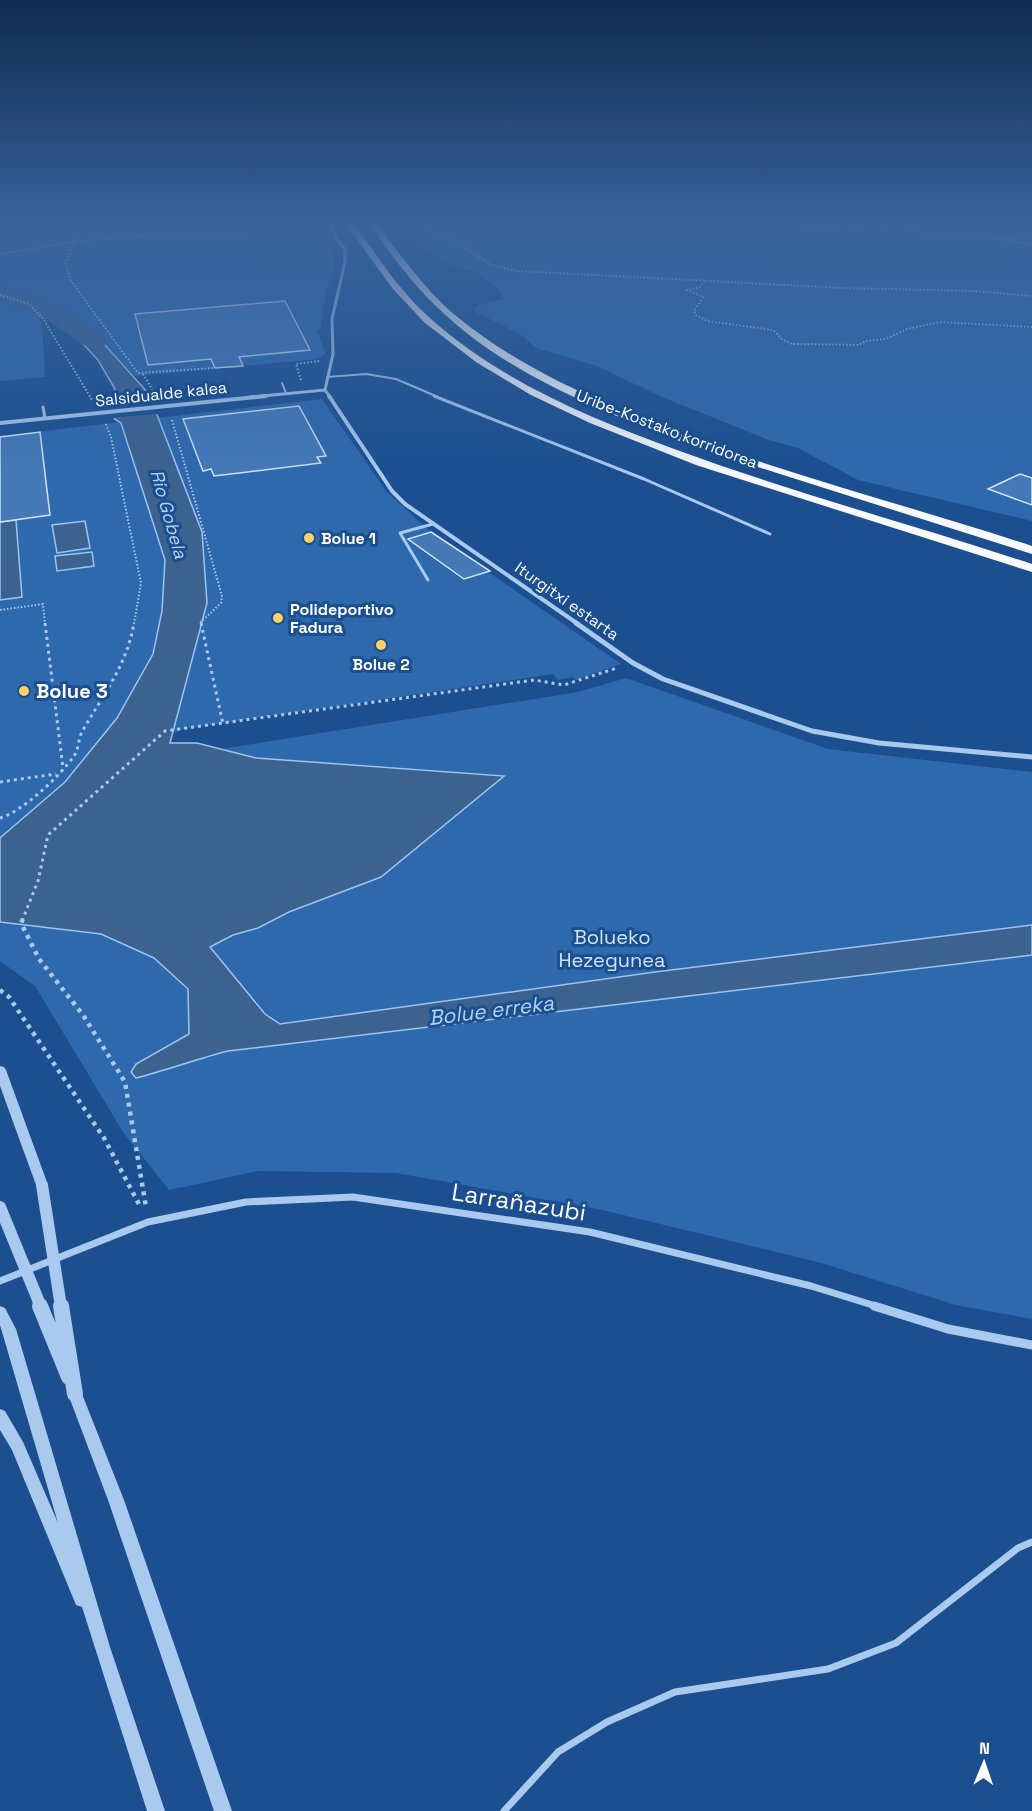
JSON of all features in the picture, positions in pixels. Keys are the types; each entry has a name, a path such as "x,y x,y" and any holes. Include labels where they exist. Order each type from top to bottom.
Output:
{"highway":[{"name":"Uribe-Kostako korridorea","path":"415,308 427,321 471,355 534,392 623,434 758,483 1032,568"},
{"name":"Uribe-Kostako korridorea","path":"442,308 496,350 552,383 607,409 697,445 774,471 1032,550"}],"street":[{"path":"325,390 333,354 332,319 335,308"},
{"name":"Salsidualde kalea","path":"0,423 325,390"},
{"name":"Iturgitxi estarta","path":"325,390 392,491 405,504 633,663 663,680 812,731 879,743 1032,757"},
{"path":"0,1070 42,1185 75,1394"},
{"name":"Larrañazubi","path":"0,1281 148,1222 246,1202 353,1197 590,1232 811,1286 948,1329 1032,1345"},
{"path":"0,1207 116,1500 223,1811"},
{"path":"0,1312 9,1329 102,1647 156,1811"},
{"path":"0,1416 18,1447 102,1647"}],"lane":[{"path":"327,376 366,374 396,378 434,396 655,484 770,534"},
{"path":"282,383 286,393"},
{"path":"43,407 45,418"},
{"path":"428,580 400,533 434,524"},
{"path":"504,1811 558,1752 607,1722 675,1692 828,1670 896,1643 1018,1548 1032,1542"}],"path":[{"path":"32,308 44,320 95,405"},
{"path":"91,308 138,373 143,375 214,368"},
{"path":"696,308 694,311 696,315 707,321 773,330 782,339 792,344 859,345 866,341 885,339 907,329 940,322 1032,327"},
{"path":"143,375 155,394"},
{"path":"170,410 202,532 222,596 221,603 201,622 223,724"},
{"path":"0,818 8,816 42,790 75,755 81,733 118,674 132,636 141,583 111,436 105,420"},
{"path":"0,610 43,604 63,768"},
{"path":"148,1222 125,1082 83,1015 39,959 21,923 38,881 48,835 165,731 534,680 564,685 633,663"},
{"path":"0,782 57,773"},
{"path":"0,990 9,997 104,1138 148,1222"}],"green space":[{"path":"0,308 27,308 42,321 45,377 0,381"},
{"path":"50,308 324,308 320,329 317,331 326,354 317,359 135,376 87,325"},
{"path":"1032,308 1032,521 858,480 798,448 769,440 662,397 597,366 536,348 523,336 474,309"},
{"name":"Bolueko Hezegunea","path":"322,399 387,492 431,532 621,664 576,680 573,677 558,680 553,674 183,729 77,772 578,692 626,678 828,749 1032,772 1032,1319 956,1305 818,1262 598,1209 396,1173 258,1171 169,1190 123,1132 35,986 0,961 0,436"}],"water":[{"name":"Bolue erreka","path":"43,308 50,308 87,325 149,394 202,532 207,603 170,743 197,743 256,758 504,776 381,877 289,912 258,928 233,935 210,947 265,1014 280,1024 655,972 1032,925 1032,955 228,1051 136,1078 131,1072 136,1064 189,1034 188,989 154,958 101,934 0,922 0,838 65,782 117,718 153,654 162,611 165,560 121,423 110,416 107,407 115,389 98,360 73,333"},
{"path":"16,520 22,597 0,600 0,522"},
{"path":"85,521 90,548 57,553 52,525"},
{"path":"92,552 94,566 57,571 55,556"}],"pier":[{"path":"155,400 160,414 117,417 110,420 104,408 105,406 147,403"}],"building":[{"path":"210,308 288,308 310,350 239,357 243,366 215,368 211,359 148,365 135,314"},
{"path":"299,406 326,456 317,457 321,463 214,476 211,469 203,471 183,419"},
{"path":"40,432 50,515 0,522 0,437"},
{"path":"1020,474 1032,478 1032,505 988,489"},
{"path":"431,532 490,571 464,579 408,539"}],"waterway":[{"name":"Río Gobela","path":"39,308 73,325 95,341"}],"place":[{"name":"Bolue 1","path":"309,538"},
{"name":"Polideportivo Fadura","path":"278,618"},
{"name":"Bolue 2","path":"381,645"},
{"name":"Bolue 3","path":"24,691"}]}
